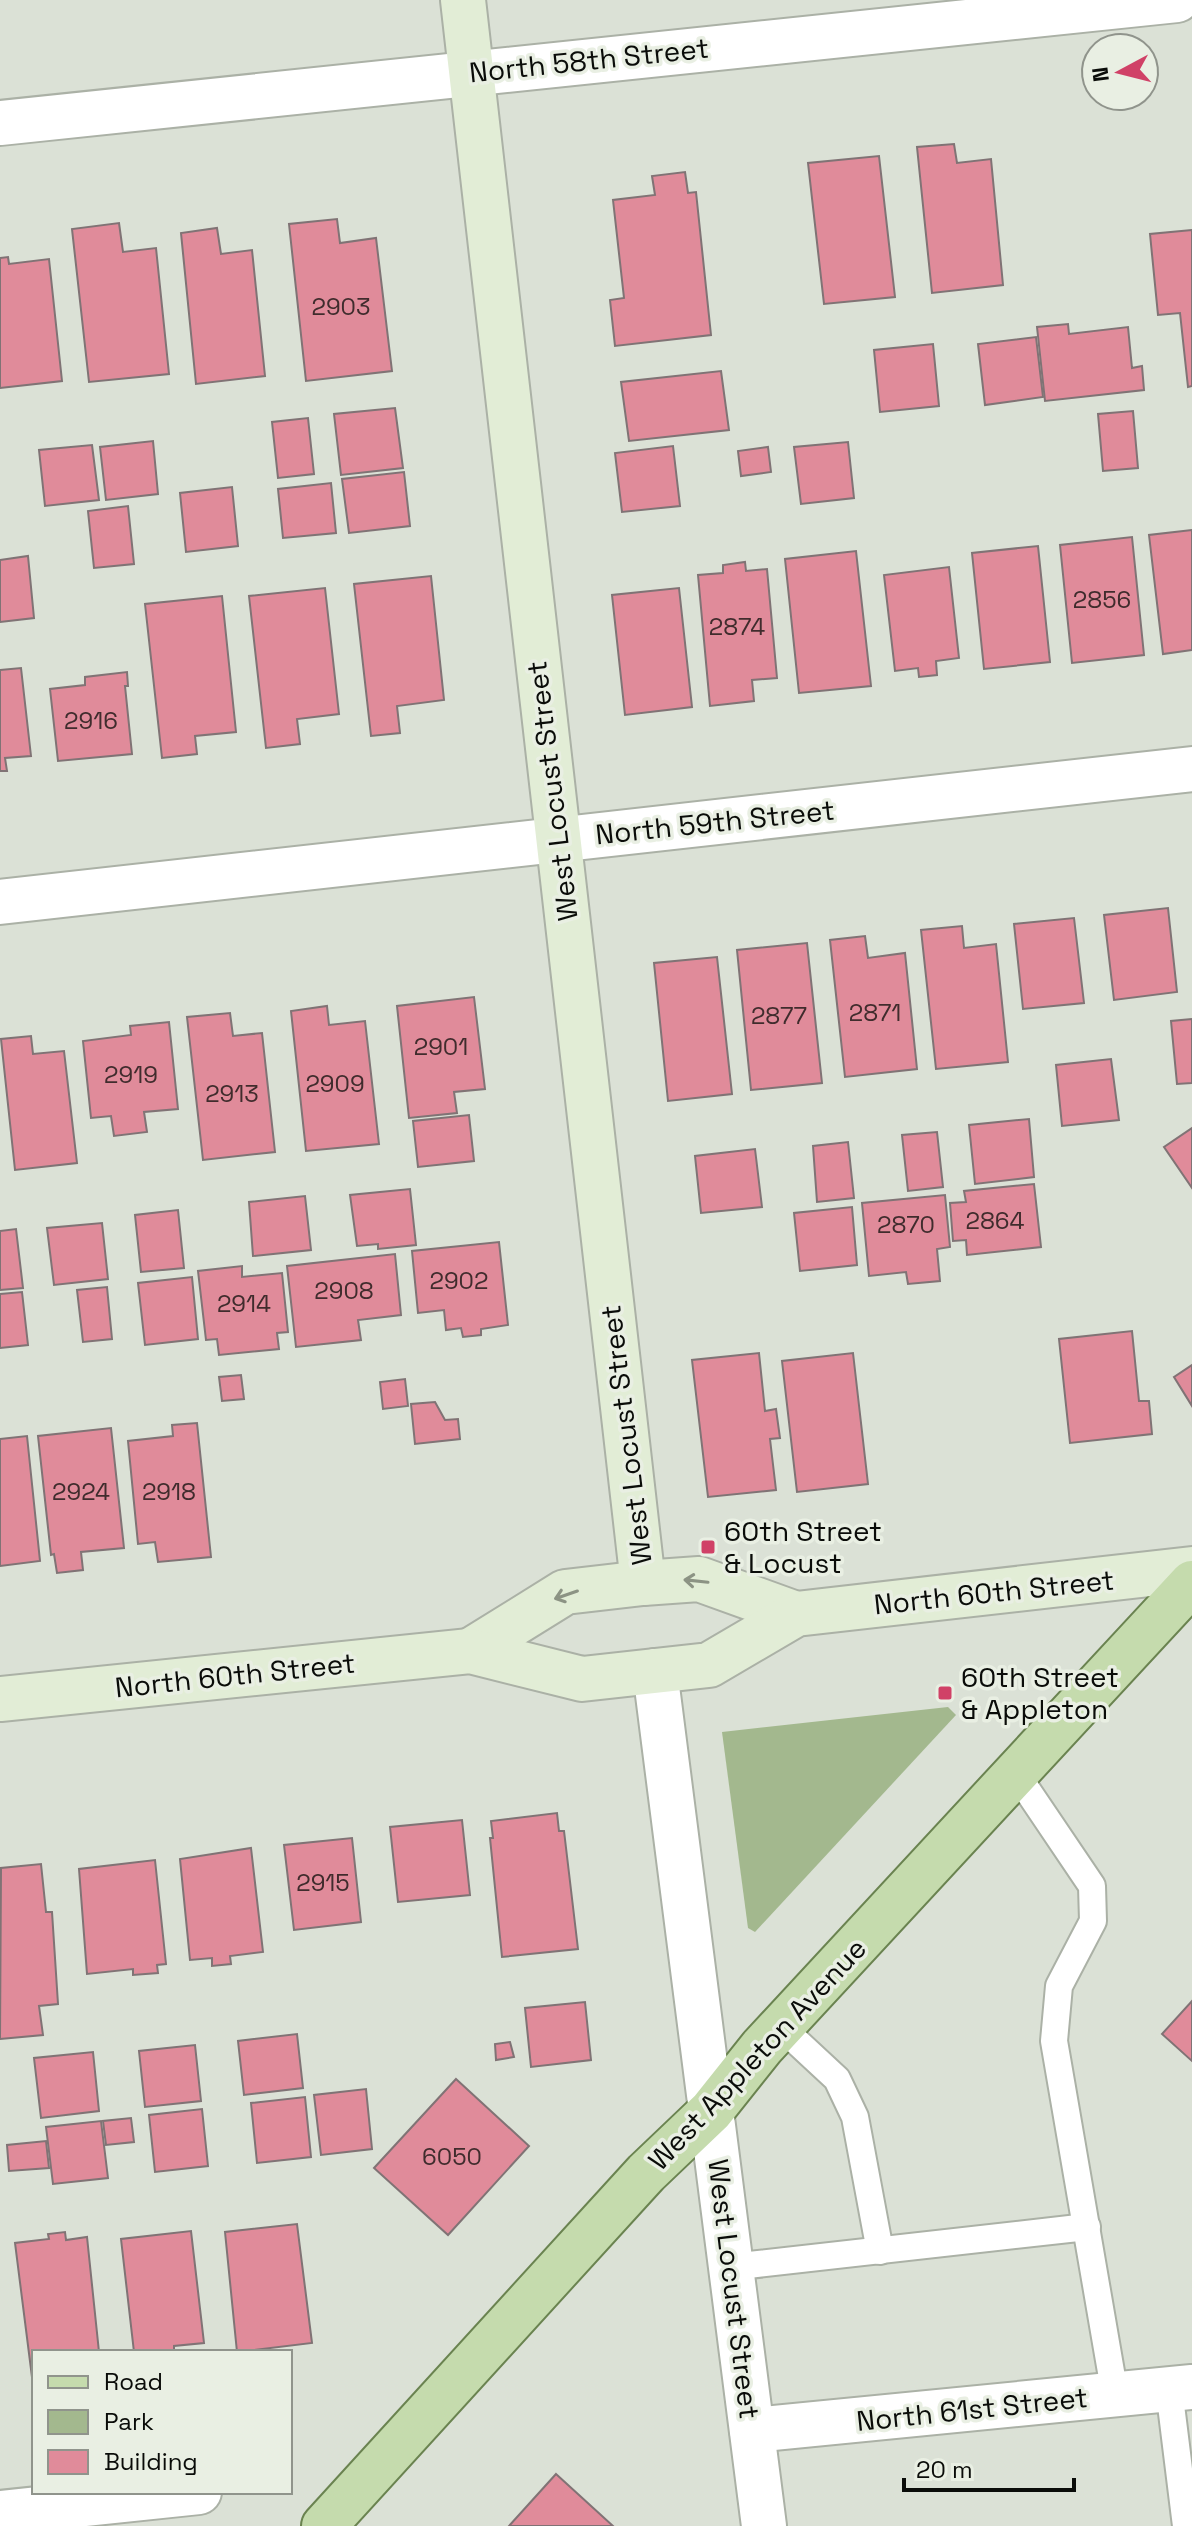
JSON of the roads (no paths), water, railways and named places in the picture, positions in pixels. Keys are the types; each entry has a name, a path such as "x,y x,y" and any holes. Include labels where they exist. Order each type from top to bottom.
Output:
{"main road":[{"name":"West Appleton Avenue","path":"324,2526 646,2173 711,2111 781,2027 1192,1583"}],"street":[{"name":"West Locust Street","path":"463,0 643,1583"},
{"name":"North 58th Street","path":"0,123 1177,0"},
{"name":"North 59th Street","path":"0,902 1192,769"},
{"name":"North 60th Street","path":"0,1699 470,1651 582,1679 709,1665 796,1614 1192,1569"},
{"name":"North 60th Street","path":"470,1651 565,1592 643,1583 699,1579 796,1614"},
{"name":"West Locust Street","path":"655,1671 764,2526"},
{"name":"North 61st Street","path":"752,2430 1180,2388"},
{"path":"0,2513 180,2494"}],"lane":[{"path":"1015,1772 1092,1886 1093,1921 1059,1986 1054,2041 1115,2395"},
{"path":"781,2027 837,2079 855,2117 880,2251"},
{"path":"731,2267 1087,2227"},
{"path":"1180,2388 1186,2526"}],"place":[{"name":"60th Street & Locust","path":"708,1547"},
{"name":"60th Street & Appleton","path":"945,1693"}]}
